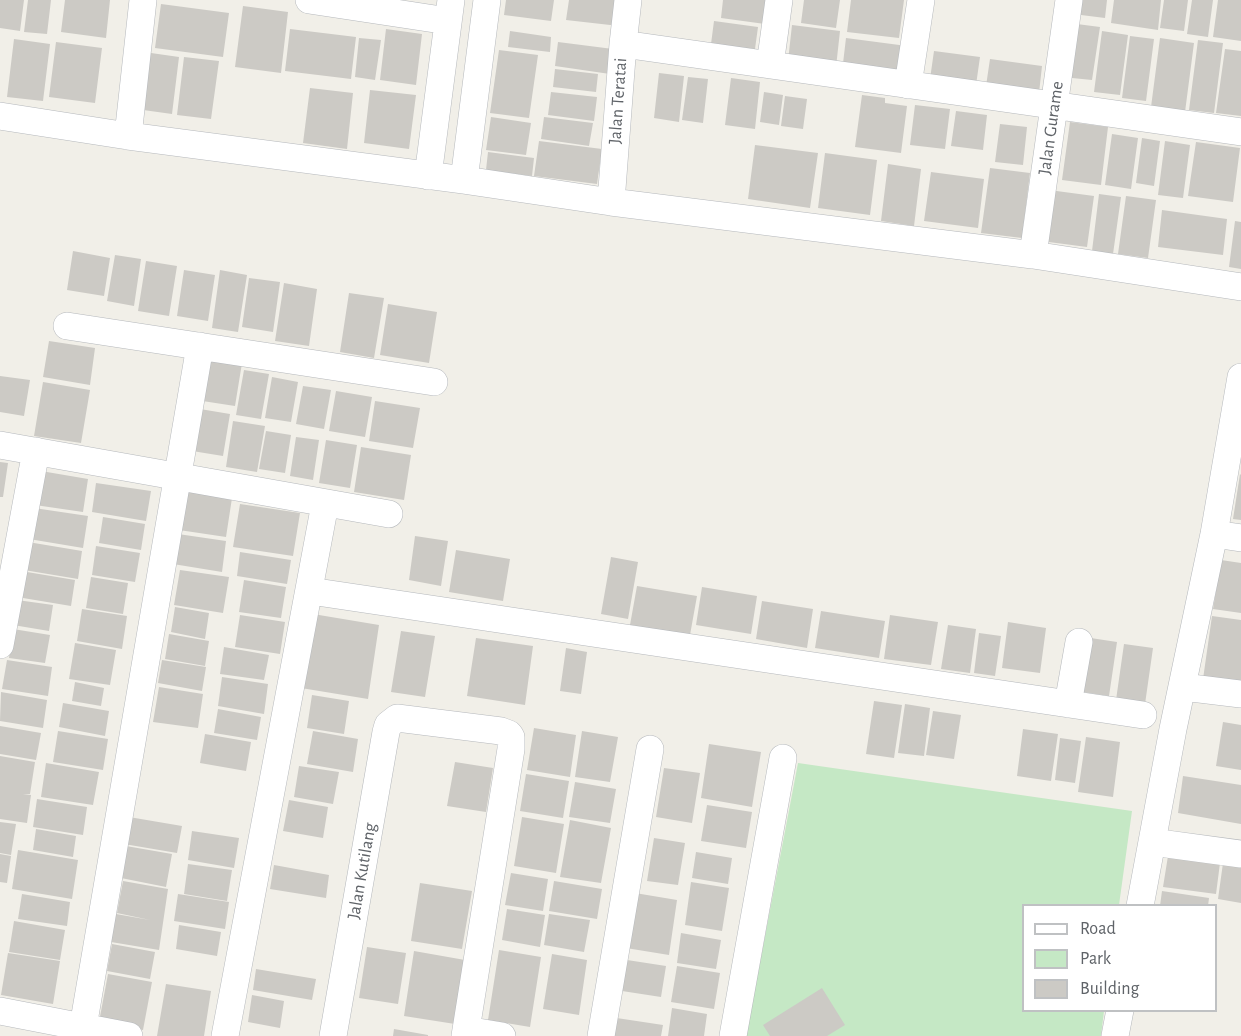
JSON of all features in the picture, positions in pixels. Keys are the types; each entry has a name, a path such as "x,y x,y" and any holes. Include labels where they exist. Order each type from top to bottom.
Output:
{"street":[{"path":"128,136 143,0"},
{"path":"309,0 449,10 428,176"},
{"path":"464,180 487,0"},
{"name":"Jalan Teratai","path":"610,202 622,44 628,0"},
{"path":"770,65 779,0"},
{"path":"908,85 921,0"},
{"name":"Jalan Gurame","path":"1033,255 1069,0"},
{"path":"622,44 1241,132"},
{"path":"0,116 128,136 464,180 610,202 1033,255 1241,286"},
{"path":"67,326 434,381"},
{"path":"83,1027 200,346"},
{"path":"1140,904 1173,729 1214,534 1241,376"},
{"path":"0,445 389,514"},
{"path":"0,645 36,451"},
{"path":"225,1036 325,504"},
{"path":"1214,534 1241,537"},
{"path":"310,591 1143,715"},
{"path":"1068,704 1078,642"},
{"path":"1183,687 1241,694"},
{"name":"Jalan Kutilang","path":"333,1036 386,732 392,721 397,718 501,730 511,737 465,1033"},
{"path":"601,1036 650,749"},
{"path":"733,1036 783,758"},
{"path":"1152,842 1241,854"},
{"path":"0,1011 129,1036"},
{"path":"1115,1036 1120,1012"},
{"path":"465,1033 502,1036"}],"green space":[{"path":"798,763 1132,811 1119,904 1022,904 1022,1012 1104,1012 1101,1036 746,1036"}],"building":[{"path":"0,0 24,0 20,31 0,28"},
{"path":"28,0 51,0 47,34 24,32"},
{"path":"65,0 110,0 106,38 61,32"},
{"path":"506,0 554,0 551,21 504,15"},
{"path":"569,0 620,0 619,26 566,20"},
{"path":"723,0 768,0 765,24 721,18"},
{"path":"804,0 840,0 836,28 801,23"},
{"path":"851,0 904,0 899,38 847,32"},
{"path":"1075,0 1107,0 1105,18 1073,14"},
{"path":"1114,0 1161,0 1158,30 1111,23"},
{"path":"1164,0 1188,0 1184,31 1160,28"},
{"path":"1192,0 1213,0 1208,37 1187,34"},
{"path":"1218,0 1241,0 1241,41 1213,37"},
{"path":"161,4 229,13 223,57 155,48"},
{"path":"243,6 288,12 281,73 235,67"},
{"path":"714,21 758,27 755,49 711,44"},
{"path":"1069,23 1100,27 1092,80 1062,77"},
{"path":"792,25 840,31 836,67 788,61"},
{"path":"290,29 356,37 351,79 285,71"},
{"path":"386,29 422,34 416,85 380,80"},
{"path":"510,31 551,37 550,52 508,47"},
{"path":"1102,31 1128,35 1120,95 1094,92"},
{"path":"1130,36 1154,39 1146,101 1122,98"},
{"path":"359,38 381,40 375,80 355,77"},
{"path":"846,38 907,46 903,79 842,72"},
{"path":"1160,38 1194,43 1185,112 1151,107"},
{"path":"14,39 50,44 43,101 7,97"},
{"path":"1198,40 1223,43 1214,113 1189,110"},
{"path":"56,42 102,48 95,103 49,97"},
{"path":"558,42 613,49 610,74 555,66"},
{"path":"1225,49 1241,51 1241,116 1216,113"},
{"path":"499,50 538,55 529,118 490,113"},
{"path":"934,51 980,57 976,85 930,79"},
{"path":"144,52 179,57 172,114 136,109"},
{"path":"184,57 219,61 211,119 177,115"},
{"path":"990,59 1042,66 1039,93 986,86"},
{"path":"555,69 598,74 596,92 553,87"},
{"path":"659,73 684,76 679,122 654,118"},
{"path":"688,77 708,79 703,123 682,120"},
{"path":"731,78 760,82 755,129 725,125"},
{"path":"310,88 353,93 347,149 303,143"},
{"path":"370,90 416,95 409,149 364,143"},
{"path":"551,92 597,97 594,121 548,115"},
{"path":"764,92 783,95 779,125 760,122"},
{"path":"862,95 885,98 885,103 907,106 901,153 855,147"},
{"path":"785,96 807,99 803,129 781,126"},
{"path":"915,105 950,109 945,149 910,145"},
{"path":"956,111 987,115 983,150 951,146"},
{"path":"491,117 531,123 526,155 486,150"},
{"path":"544,117 593,123 589,146 541,139"},
{"path":"1070,122 1108,127 1101,185 1062,180"},
{"path":"1000,124 1027,127 1023,165 995,162"},
{"path":"1112,134 1138,138 1131,189 1105,185"},
{"path":"1142,138 1160,141 1154,186 1136,183"},
{"path":"539,141 602,149 597,184 534,176"},
{"path":"1165,141 1190,145 1183,198 1158,195"},
{"path":"1196,142 1240,148 1233,202 1188,196"},
{"path":"755,145 818,153 810,208 748,199"},
{"path":"488,152 534,158 532,176 486,170"},
{"path":"825,153 877,160 870,215 818,208"},
{"path":"888,164 921,169 914,226 881,221"},
{"path":"990,168 1030,173 1022,238 981,233"},
{"path":"931,172 984,179 978,228 924,221"},
{"path":"1049,190 1094,196 1087,247 1041,241"},
{"path":"1099,194 1121,197 1113,254 1092,251"},
{"path":"1126,196 1156,200 1148,258 1118,254"},
{"path":"1162,210 1227,219 1223,255 1158,247"},
{"path":"1235,221 1241,222 1241,269 1229,267"},
{"path":"73,251 110,258 104,296 67,290"},
{"path":"115,255 141,259 134,306 107,301"},
{"path":"146,261 177,266 169,316 138,311"},
{"path":"184,270 215,275 208,321 177,316"},
{"path":"220,270 247,275 238,332 212,328"},
{"path":"249,278 280,282 273,332 242,327"},
{"path":"284,283 317,289 309,346 275,341"},
{"path":"349,293 384,298 374,358 340,352"},
{"path":"388,304 437,312 429,363 380,355"},
{"path":"49,341 95,348 90,385 43,377"},
{"path":"203,356 242,363 235,406 196,400"},
{"path":"244,370 269,374 261,419 236,415"},
{"path":"0,376 30,380 24,416 0,412"},
{"path":"272,377 298,382 291,422 265,418"},
{"path":"43,382 90,390 81,443 34,436"},
{"path":"303,386 331,390 324,429 296,424"},
{"path":"336,391 372,397 365,437 329,431"},
{"path":"375,401 420,408 413,448 369,441"},
{"path":"194,408 230,414 223,456 186,450"},
{"path":"233,421 265,426 257,472 226,467"},
{"path":"266,431 291,435 285,473 259,469"},
{"path":"296,437 319,440 313,480 290,476"},
{"path":"326,440 357,445 350,488 319,483"},
{"path":"361,447 411,455 404,500 354,492"},
{"path":"0,462 8,463 3,497 0,497"},
{"path":"41,471 88,479 83,512 35,505"},
{"path":"1241,475 1241,520 1233,519"},
{"path":"96,483 151,491 146,521 92,512"},
{"path":"185,490 232,498 226,537 179,530"},
{"path":"240,504 300,513 293,556 233,547"},
{"path":"34,508 88,516 83,548 29,539"},
{"path":"103,517 145,524 141,550 99,543"},
{"path":"178,534 226,541 222,572 173,564"},
{"path":"415,536 448,541 441,586 409,580"},
{"path":"22,541 82,551 78,579 18,569"},
{"path":"96,546 140,553 135,582 92,575"},
{"path":"456,550 510,559 503,601 449,592"},
{"path":"240,552 291,560 287,584 237,576"},
{"path":"611,557 638,562 628,619 601,614"},
{"path":"1221,560 1241,563 1241,613 1213,609"},
{"path":"180,570 229,577 223,613 174,605"},
{"path":"21,571 75,580 71,606 17,597"},
{"path":"91,577 128,583 123,614 86,608"},
{"path":"244,580 286,587 281,618 239,612"},
{"path":"637,586 697,596 690,635 630,625"},
{"path":"702,587 757,596 751,634 696,625"},
{"path":"17,600 53,605 49,631 13,625"},
{"path":"762,601 813,609 807,648 756,639"},
{"path":"175,607 209,613 205,639 171,632"},
{"path":"82,609 127,616 122,649 77,641"},
{"path":"821,611 885,621 879,658 815,648"},
{"path":"313,614 379,625 368,699 301,688"},
{"path":"240,615 285,622 280,654 235,647"},
{"path":"890,615 938,622 931,665 884,659"},
{"path":"1212,616 1241,620 1241,685 1203,679"},
{"path":"1008,622 1046,628 1040,673 1002,668"},
{"path":"948,625 976,629 970,673 941,669"},
{"path":"13,629 50,635 45,663 9,658"},
{"path":"401,631 435,636 425,697 391,692"},
{"path":"979,633 1001,636 995,676 974,673"},
{"path":"169,634 209,641 205,666 165,659"},
{"path":"1084,637 1117,642 1109,696 1076,691"},
{"path":"476,638 533,646 525,705 467,696"},
{"path":"75,643 116,650 110,685 69,679"},
{"path":"1124,644 1153,648 1145,704 1116,700"},
{"path":"224,647 269,655 264,680 220,674"},
{"path":"566,648 587,652 581,694 560,691"},
{"path":"7,660 52,667 48,696 2,689"},
{"path":"162,660 206,667 202,691 158,683"},
{"path":"222,677 268,684 264,714 218,706"},
{"path":"75,682 104,688 101,706 72,701"},
{"path":"159,687 203,694 198,728 153,722"},
{"path":"1,692 47,700 43,728 0,721"},
{"path":"312,695 349,701 344,734 307,728"},
{"path":"874,701 902,705 894,758 866,754"},
{"path":"63,703 109,711 105,736 59,727"},
{"path":"905,704 930,708 924,756 898,753"},
{"path":"218,709 261,717 257,740 214,733"},
{"path":"933,711 961,715 954,759 926,755"},
{"path":"1223,722 1241,725 1241,770 1216,766"},
{"path":"0,726 41,733 36,760 0,754"},
{"path":"534,728 576,735 570,777 527,770"},
{"path":"1023,729 1058,734 1051,781 1017,776"},
{"path":"58,731 108,739 103,770 53,762"},
{"path":"313,731 358,739 353,772 307,764"},
{"path":"582,731 618,737 610,782 575,777"},
{"path":"205,734 251,742 246,771 200,763"},
{"path":"1086,737 1120,742 1113,797 1078,792"},
{"path":"1060,738 1081,741 1075,783 1055,780"},
{"path":"709,744 761,752 752,807 701,798"},
{"path":"0,756 35,762 30,794 23,794 31,795 27,823 0,819"},
{"path":"455,762 493,768 486,812 447,806"},
{"path":"46,763 99,772 93,805 41,797"},
{"path":"299,766 339,772 333,804 294,797"},
{"path":"664,768 700,773 692,823 656,817"},
{"path":"526,774 569,781 563,818 520,811"},
{"path":"1183,776 1241,785 1241,824 1178,813"},
{"path":"575,782 616,789 610,823 569,817"},
{"path":"37,799 87,807 83,835 33,827"},
{"path":"289,800 328,807 323,838 283,831"},
{"path":"707,805 752,812 746,848 701,841"},
{"path":"129,817 182,826 177,853 124,844"},
{"path":"522,817 564,824 556,873 514,866"},
{"path":"570,820 611,828 601,883 560,877"},
{"path":"0,822 16,824 11,855 0,853"},
{"path":"36,829 76,836 73,857 33,850"},
{"path":"192,831 239,838 234,868 188,860"},
{"path":"654,838 685,843 678,885 647,881"},
{"path":"126,846 172,854 166,887 121,878"},
{"path":"18,850 78,860 72,899 12,889"},
{"path":"696,852 732,858 728,884 692,878"},
{"path":"0,854 11,856 7,883 0,882"},
{"path":"1168,856 1220,863 1216,894 1163,887"},
{"path":"1223,863 1241,866 1241,903 1218,899"},
{"path":"188,864 232,870 227,901 184,894"},
{"path":"274,865 329,875 326,898 270,889"},
{"path":"511,873 548,879 543,911 505,905"},
{"path":"123,881 168,889 159,950 111,942 116,914 150,920 117,913"},
{"path":"554,881 602,889 597,919 549,911"},
{"path":"691,882 729,888 722,931 685,925"},
{"path":"420,883 472,891 462,949 411,941"},
{"path":"1162,891 1209,898 1208,904 1160,904"},
{"path":"635,893 677,900 669,955 626,948"},
{"path":"22,894 70,902 67,926 18,919"},
{"path":"178,894 229,902 225,929 174,921"},
{"path":"507,909 545,915 540,947 502,940"},
{"path":"549,914 590,920 584,952 544,945"},
{"path":"14,921 65,930 60,960 9,952"},
{"path":"179,925 221,932 217,956 176,949"},
{"path":"681,933 721,940 716,969 677,963"},
{"path":"112,944 155,952 150,979 107,971"},
{"path":"367,947 406,953 398,1004 359,998"},
{"path":"499,950 541,957 530,1027 488,1020"},
{"path":"414,951 465,960 455,1024 404,1016"},
{"path":"8,953 60,961 53,1004 1,995"},
{"path":"552,954 587,960 579,1015 543,1009"},
{"path":"627,960 666,966 661,997 622,991"},
{"path":"677,966 720,973 714,1009 671,1002"},
{"path":"256,969 316,979 312,1000 253,990"},
{"path":"108,974 152,982 143,1030 99,1022"},
{"path":"166,984 211,991 204,1036 157,1036"},
{"path":"822,988 845,1025 827,1036 770,1036 763,1025"},
{"path":"252,995 284,1001 280,1028 248,1022"},
{"path":"672,1008 707,1014 704,1036 668,1036"},
{"path":"610,1017 663,1025 661,1036 607,1036"},
{"path":"394,1029 428,1035 428,1036 393,1036"}]}
